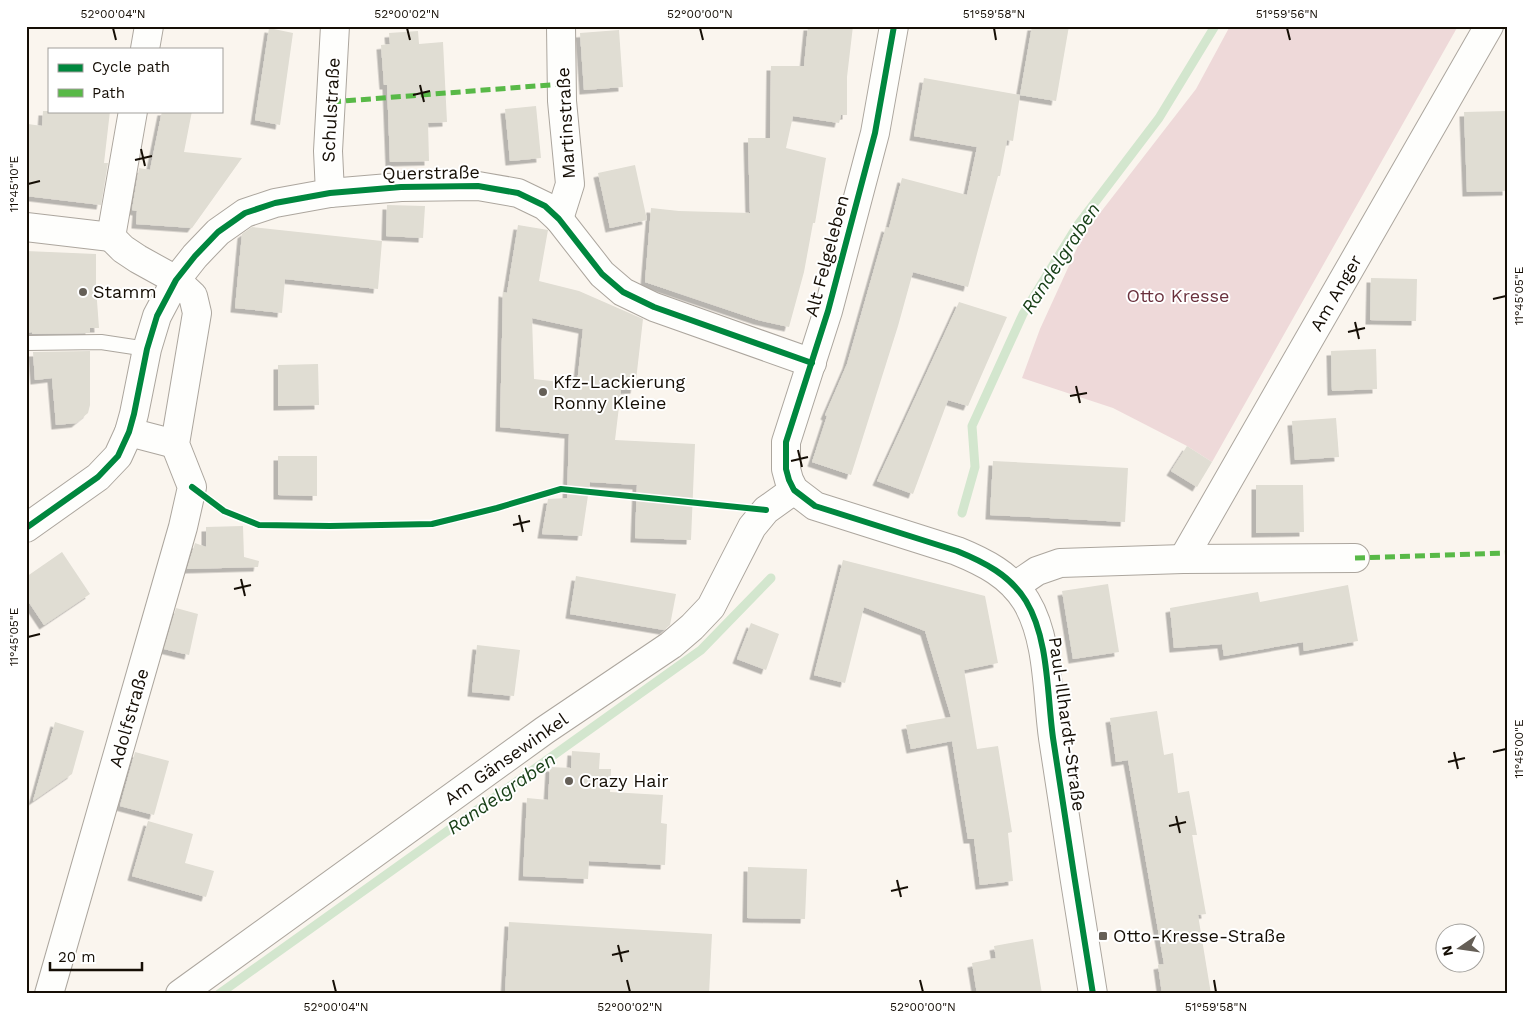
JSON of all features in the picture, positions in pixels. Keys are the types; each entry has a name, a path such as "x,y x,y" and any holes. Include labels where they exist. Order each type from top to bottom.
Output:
{"street":[{"path":"144,48 149,26"},
{"name":"Schulstraße","path":"330,193 328,160 335,26"},
{"name":"Martinstraße","path":"559,218 570,184 562,101 561,26"},
{"name":"Alt Felgeleben","path":"794,490 786,469 786,442 828,311 872,143 894,26"},
{"name":"Am Anger","path":"1183,559 1489,26"},
{"path":"110,237 133,112"},
{"name":"Querstraße","path":"26,528 98,477 118,456 129,432 147,349 157,316 176,280 195,256 218,232 246,213 275,203 330,193 400,187 478,186 518,193 545,206 559,218 602,274 623,292 654,307 812,363"},
{"path":"26,227 110,237 123,249 176,280 193,296 197,313 175,444 129,432"},
{"name":"Adolfstraße","path":"49,994 183,527 192,487 175,444"},
{"name":"Paul-Illhardt-Straße","path":"794,490 815,506 832,513 928,541 971,557 997,570 1026,600 1034,617 1040,638 1053,736 1093,994"},
{"name":"Am Gänsewinkel","path":"180,994 546,730 671,645 692,628 711,607 752,528 766,510 794,490"},
{"path":"1014,586 1037,571 1060,563 1183,559 1355,558"}],"lane":[{"path":"26,343 101,342 147,349"}],"green space":[{"name":"Otto Kresse","path":"1230,26 1458,26 1212,462 1187,446 1113,408 1022,378 1040,329 1083,235 1196,89"}],"building":[{"path":"808,26 853,26 847,77 847,115 841,115 839,123 793,116 786,148 826,158 815,223 813,223 804,272 789,327 758,320 645,282 651,208 679,211 750,213 748,138 770,138 771,66 804,66"},
{"path":"1032,26 1069,26 1056,101 1020,95"},
{"path":"269,28 293,33 280,125 255,120"},
{"path":"619,30 623,87 584,90 580,33"},
{"path":"418,31 419,44 443,42 447,122 428,123 429,161 390,162 387,85 384,85 381,45 390,44 389,33"},
{"path":"924,78 1020,95 1013,141 1007,140 1000,176 998,176 968,287 913,272 851,475 812,462 827,416 825,415 847,364 886,227 889,228 902,178 967,195 977,147 914,136"},
{"path":"536,106 541,158 510,161 505,109"},
{"path":"43,111 110,112 104,163 108,163 101,205 26,196 28,124 42,126"},
{"path":"1507,111 1507,191 1467,192 1464,112"},
{"path":"162,112 192,112 184,152 242,158 192,228 136,224 137,211 132,210 139,168 150,170"},
{"path":"635,165 647,220 610,228 598,173"},
{"path":"387,205 425,206 423,238 386,236"},
{"path":"518,225 548,230 539,281 579,291 643,319 635,389 621,390 615,440 695,444 691,540 635,538 637,485 590,482 582,536 542,534 548,499 567,498 569,434 500,427 503,292 507,293","holes":["532,318 583,329 577,384 534,379"]},
{"path":"252,227 382,241 378,289 285,279 282,313 235,308 242,234"},
{"path":"26,251 96,254 99,328 90,328 90,333 26,333"},
{"path":"1371,278 1417,279 1416,321 1370,320"},
{"path":"959,302 1007,317 968,406 948,400 913,494 877,481"},
{"path":"1376,349 1377,389 1332,391 1331,351"},
{"path":"90,351 90,405 88,413 76,423 56,425 52,378 35,380 33,352"},
{"path":"318,364 319,405 278,406 278,365"},
{"path":"1336,418 1339,457 1295,460 1292,421"},
{"path":"1187,446 1212,462 1197,487 1171,471"},
{"path":"278,456 317,456 317,496 278,495"},
{"path":"993,461 1128,468 1125,522 990,515"},
{"path":"1256,485 1303,485 1304,532 1256,533"},
{"path":"243,526 244,557 259,561 258,567 187,569 195,543 206,547 206,527"},
{"path":"62,552 90,594 44,625 26,598 26,577"},
{"path":"843,560 985,596 998,663 964,670 977,749 998,746 1012,832 1008,833 1013,881 980,885 974,839 968,839 952,741 911,749 906,725 951,717 925,631 864,607 845,683 814,675"},
{"path":"576,576 676,594 670,625 664,630 570,614"},
{"path":"1108,584 1119,652 1073,659 1062,591"},
{"path":"1348,585 1358,641 1304,651 1303,642 1224,656 1222,644 1174,648 1170,608 1258,592 1260,602"},
{"path":"176,608 198,614 189,655 164,649"},
{"path":"751,623 779,634 766,670 737,659"},
{"path":"477,645 520,650 514,696 472,692"},
{"path":"1157,711 1164,755 1173,753 1178,793 1189,791 1197,835 1192,835 1206,914 1198,915 1211,994 1162,994 1158,965 1164,964 1128,760 1116,762 1110,718"},
{"path":"55,722 84,731 72,774 33,801"},
{"path":"572,751 600,753 599,769 611,769 610,792 663,795 661,823 667,824 665,865 589,861 588,879 523,876 527,798 548,800 550,767 571,768"},
{"path":"135,752 169,761 154,815 120,806"},
{"path":"148,821 193,834 185,863 214,871 206,897 132,876"},
{"path":"748,867 807,869 805,919 747,918"},
{"path":"509,922 712,934 709,994 505,994"},
{"path":"1033,939 1042,994 977,994 972,963 996,958 994,946"}],"waterway":[{"name":"Randelgraben","path":"962,513 975,467 972,426 1023,314 1077,226 1159,118 1215,26"},
{"name":"Randelgraben","path":"219,994 701,650 771,578"}],"marked path":[{"path":"331,102 562,84"},
{"path":"1355,558 1507,553"}],"cycle path":[{"path":"894,26 875,133 828,311 786,442 786,469 794,490 815,506 967,555 996,570 1020,592 1026,601 1034,616 1043,650 1053,738 1093,994"},
{"path":"26,528 98,477 118,456 129,432 147,349 157,316 176,280 195,256 218,232 245,213 275,203 330,193 401,187 478,186 518,193 545,206 559,219 602,274 623,292 654,307 812,363"},
{"path":"192,487 224,511 259,525 432,524 497,508 561,489 766,510"}],"place":[{"name":"Stamm","path":"83,292"},
{"name":"Kfz-Lackierung Ronny Kleine","path":"543,392"},
{"name":"Crazy Hair","path":"569,781"},
{"name":"Otto-Kresse-Straße","path":"1103,936"}]}
